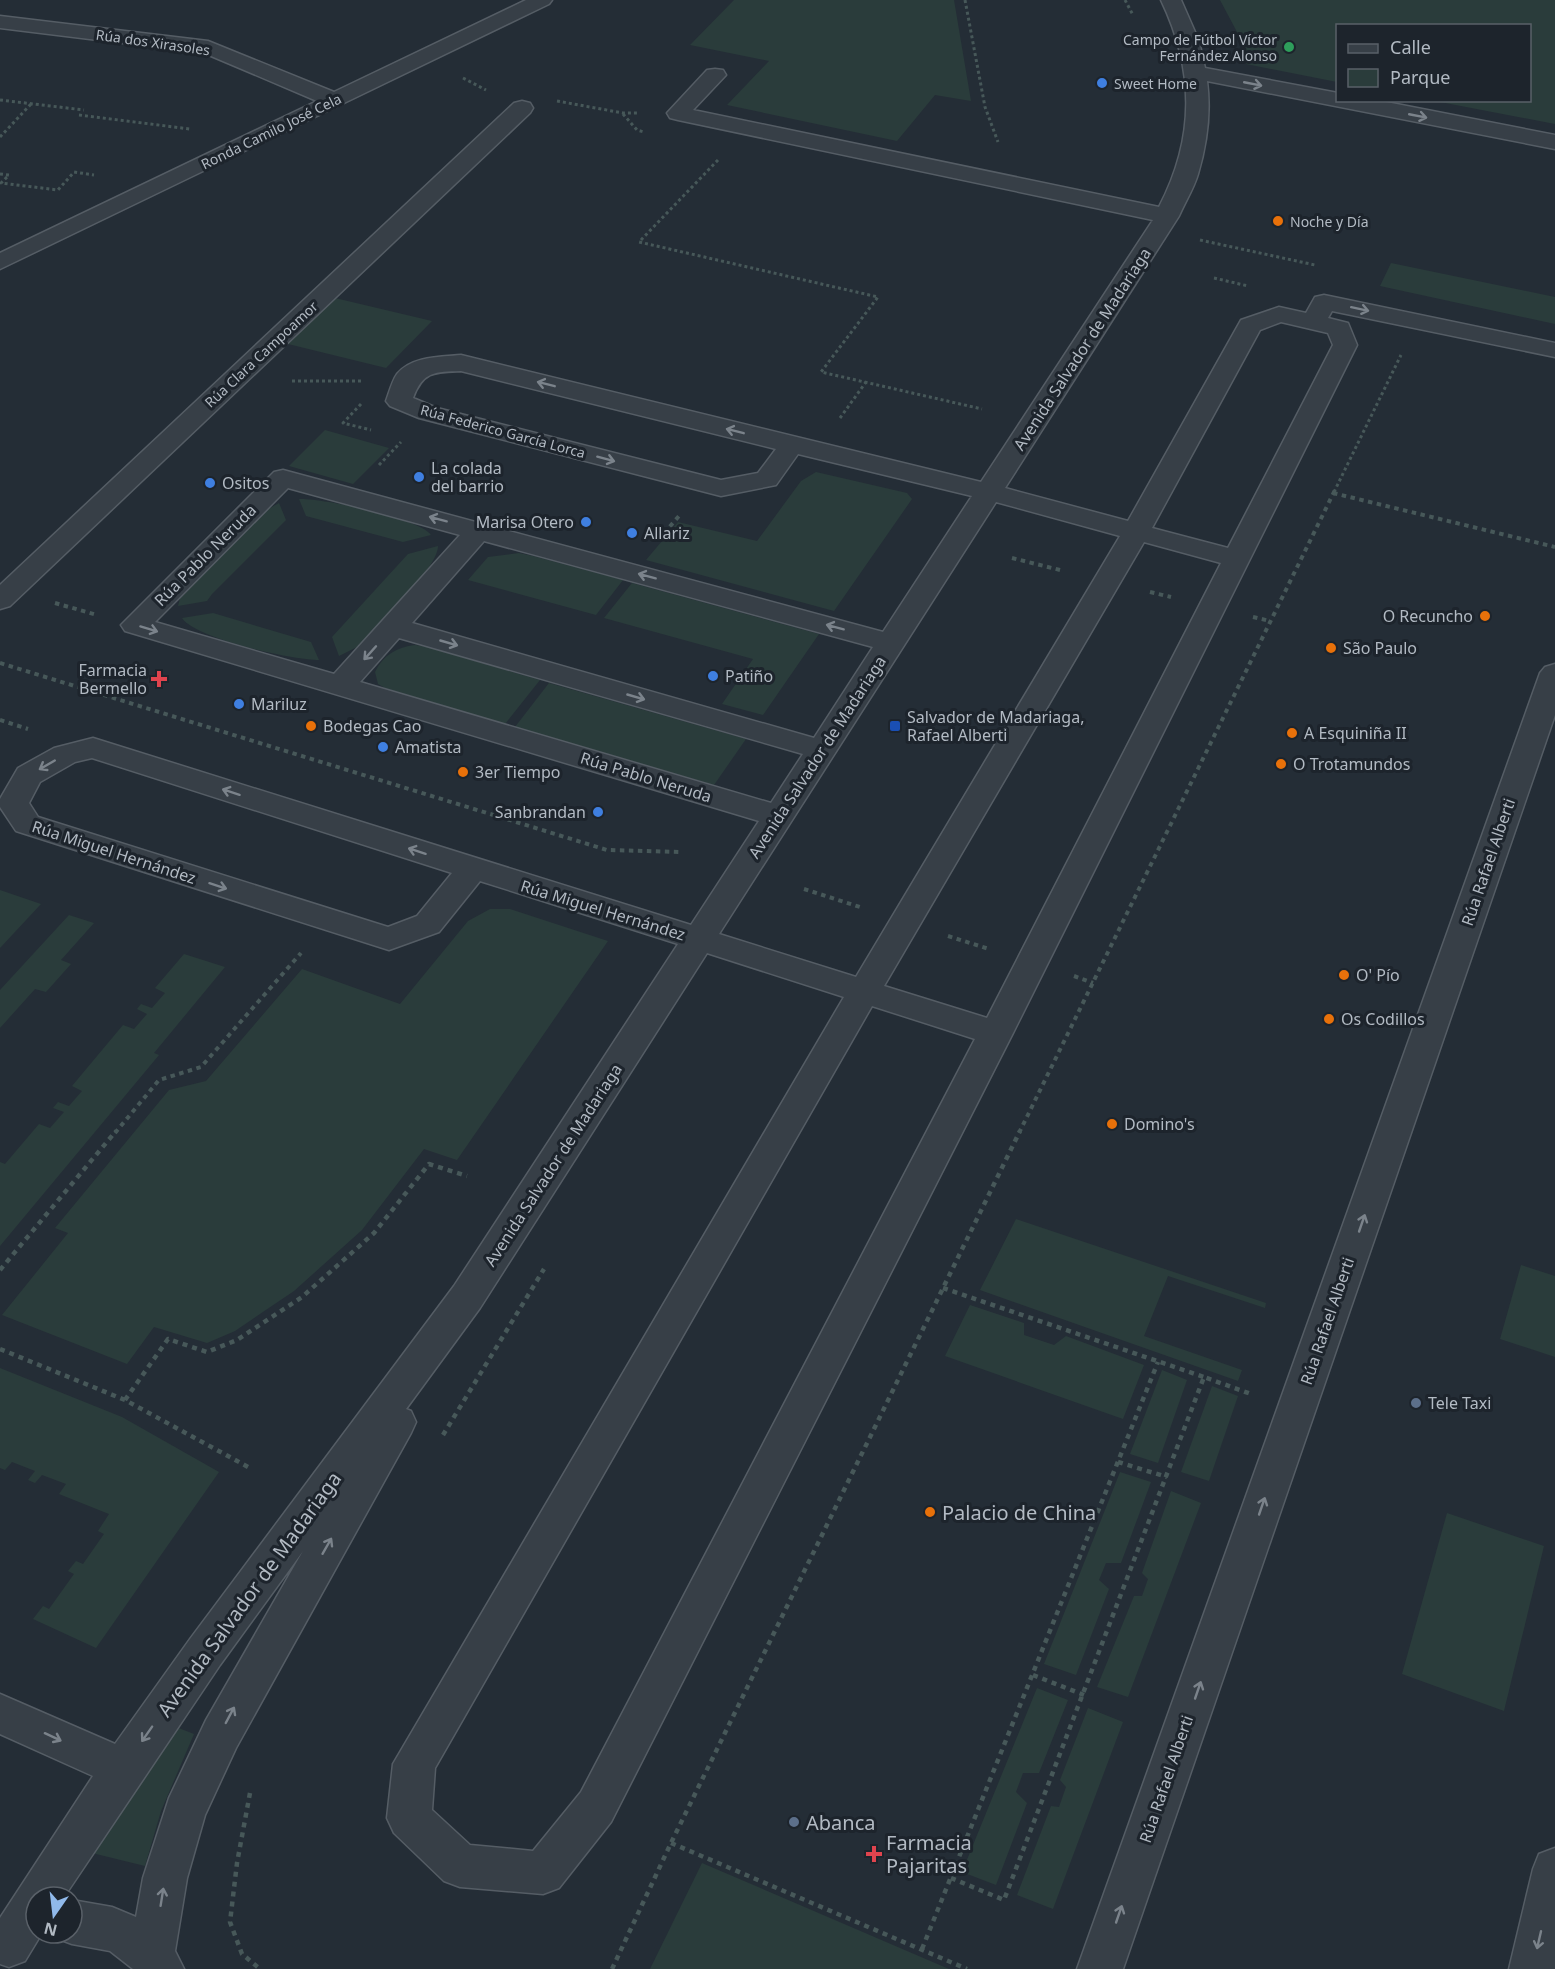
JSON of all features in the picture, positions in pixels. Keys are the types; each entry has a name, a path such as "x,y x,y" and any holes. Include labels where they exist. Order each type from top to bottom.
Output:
{"street":[{"name":"Ronda Camilo José Cela","path":"0,262 542,0"},
{"name":"Avenida Salvador de Madariaga","path":"46,1885 123,1769 205,1652 467,1297 1167,216 1186,176 1197,131 1198,89 1187,36 1171,0"},
{"name":"Rúa dos Xirasoles","path":"0,22 208,47 334,100"},
{"path":"1195,72 1336,99"},
{"path":"678,112 715,75"},
{"path":"1349,102 1555,142"},
{"name":"Rúa Clara Campoamor","path":"5,595 522,108"},
{"path":"678,112 1167,216"},
{"path":"1314,321 1324,302 1555,350"},
{"path":"1279,314 1314,321 1339,328 1345,345 996,1033 596,1807 543,1873 460,1866 409,1818 414,1764 864,992 1137,532 1250,325 1279,314"},
{"path":"408,377 429,365 461,363 792,445 924,475 1237,559"},
{"name":"Rúa Federico García Lorca","path":"408,377 399,401 428,413 721,488 767,479 792,445"},
{"name":"Rúa Pablo Neruda","path":"779,816 135,625 283,478 891,643"},
{"path":"340,686 479,530"},
{"path":"393,627 822,750"},
{"name":"Rúa Rafael Alberti","path":"1100,1969 1555,673"},
{"name":"Rúa Miguel Hernández","path":"473,869 428,924 389,939 329,922 27,824 13,803 29,775 65,754 93,748 996,1033"},
{"name":"Avenida Salvador de Madariaga","path":"157,1962 165,1878 184,1813 220,1734 467,1297"},
{"path":"0,1713 123,1769"},
{"path":"1532,1969 1555,1869"},
{"path":"84,1923 103,1925 131,1936 157,1962"},
{"name":"Avenida Salvador de Madariaga","path":"15,1943 24,1925"}],"path":[{"path":"965,0 985,107 1012,183"},
{"path":"1125,0 1136,21"},
{"path":"0,100 84,110 79,116 194,129"},
{"path":"522,108 556,101 623,113 678,112"},
{"path":"0,138 31,104"},
{"path":"722,156 639,242 878,297 821,372 982,410"},
{"path":"0,174 9,175 1,183 58,190 74,172 96,175"},
{"path":"1200,240 1321,266"},
{"path":"612,1969 671,1843 1417,321"},
{"path":"233,380 382,381 408,377"},
{"path":"844,412 866,382"},
{"path":"350,496 428,413"},
{"path":"1333,493 1555,547"},
{"path":"1012,558 1071,573"},
{"path":"1148,592 1181,599"},
{"path":"5,595 135,625"},
{"path":"0,663 607,850 681,852"},
{"path":"804,889 866,909"},
{"path":"0,1270 159,1080 201,1067 329,922"},
{"path":"944,934 1000,952"},
{"path":"1072,976 1093,983"},
{"path":"125,1400 168,1339 207,1352 237,1340 302,1297 374,1233 429,1164 466,1176"},
{"path":"943,1288 1253,1394 1257,1383"},
{"path":"0,1349 125,1400 250,1468"},
{"path":"922,1949 1158,1362"},
{"path":"951,1878 1004,1900 1167,1478 1203,1377"},
{"path":"1118,1462 1167,1478"},
{"path":"1033,1675 1084,1695"},
{"path":"671,1843 967,1969"}],"green space":[{"path":"734,0 954,0 971,101 935,95 897,141 727,105 769,61 690,45"},
{"name":"Campo de Fútbol Víctor Fernández Alonso","path":"1220,0 1555,0 1555,124 1440,102 1531,102 1531,24 1336,24 1336,82 1246,64 1236,30"},
{"path":"1391,263 1555,297 1555,324 1380,286"},
{"path":"335,298 432,321 386,368 288,344"},
{"path":"325,430 389,448 353,484 289,466"},
{"path":"816,472 907,493 912,499 834,611 646,560 678,522 757,541 801,481"},
{"path":"299,499 369,510 409,522 431,535 403,542 306,516"},
{"path":"279,503 286,520 207,601 178,606 181,594 261,513"},
{"path":"438,546 429,567 397,606 359,646 339,656 332,637 408,554"},
{"path":"519,553 623,580 596,615 468,580 488,557"},
{"path":"632,583 819,634 763,715 722,704 753,659 604,618"},
{"path":"213,613 311,642 319,660 268,652 225,641 191,626 182,618"},
{"path":"415,645 540,680 505,724 378,684 375,672 382,661 397,650"},
{"path":"549,683 746,739 714,785 515,727"},
{"path":"0,890 41,904 0,948"},
{"path":"490,909 510,909 608,941 457,1160 424,1149 362,1230 294,1291 235,1331 207,1343 154,1327 127,1364 2,1315 68,1233 55,1228 169,1090 206,1081 302,969 400,1004 468,921"},
{"path":"69,915 94,923 61,960 71,964 46,992 35,989 0,1028 0,990"},
{"path":"184,954 225,967 154,1053 159,1055 0,1246 0,1162 5,1164 39,1124 50,1128 64,1112 53,1108 58,1102 69,1106 82,1091 72,1086 123,1025 134,1029 147,1014 137,1009 141,1004 152,1008 165,993 155,988"},
{"path":"1016,1219 1266,1303 1265,1308 1168,1276 1144,1336 1242,1370 1238,1381 980,1290"},
{"path":"1521,1265 1555,1276 1555,1357 1500,1339"},
{"path":"970,1305 1024,1323 1024,1335 1054,1345 1066,1336 1144,1365 1123,1419 945,1356"},
{"path":"0,1368 122,1417 219,1472 96,1648 33,1619 43,1606 49,1609 74,1574 68,1571 76,1561 83,1564 104,1534 98,1531 109,1514 59,1494 66,1484 42,1475 35,1483 28,1480 35,1471 12,1462 5,1470 0,1468"},
{"path":"1162,1370 1187,1380 1158,1463 1130,1454"},
{"path":"1212,1386 1238,1396 1209,1481 1181,1472"},
{"path":"1120,1472 1151,1482 1121,1563 1106,1563 1099,1580 1109,1589 1076,1675 1044,1664"},
{"path":"1171,1491 1201,1503 1128,1697 1097,1687 1134,1596 1142,1596 1148,1579 1142,1573"},
{"path":"1447,1513 1544,1546 1504,1711 1402,1674"},
{"path":"1037,1688 1068,1700 1039,1773 1023,1773 1016,1792 1027,1803 996,1885 962,1872"},
{"path":"1088,1708 1123,1722 1053,1909 1017,1895 1051,1806 1059,1807 1066,1787 1060,1780"},
{"path":"176,1727 194,1734 161,1811 145,1866 92,1853"},
{"path":"702,1863 949,1969 650,1969"}],"place":[{"name":"Campo de Fútbol Víctor Fernández Alonso","path":"1289,47"},
{"name":"Sweet Home","path":"1102,83"},
{"name":"Noche y Día","path":"1278,221"},
{"name":"La colada del barrio","path":"419,477"},
{"name":"Ositos","path":"210,483"},
{"name":"Marisa Otero","path":"586,522"},
{"name":"Allariz","path":"632,533"},
{"name":"O Recuncho","path":"1485,616"},
{"name":"São Paulo","path":"1331,648"},
{"name":"Patiño","path":"713,676"},
{"name":"Farmacia Bermello","path":"159,679"},
{"name":"Mariluz","path":"239,704"},
{"name":"Bodegas Cao","path":"311,726"},
{"name":"Salvador de Madariaga, Rafael Alberti","path":"895,726"},
{"name":"A Esquiniña II","path":"1292,733"},
{"name":"Amatista","path":"383,747"},
{"name":"O Trotamundos","path":"1281,764"},
{"name":"3er Tiempo","path":"463,772"},
{"name":"Sanbrandan","path":"598,812"},
{"name":"O' Pío","path":"1344,975"},
{"name":"Os Codillos","path":"1329,1019"},
{"name":"Domino's","path":"1112,1124"},
{"name":"Tele Taxi","path":"1416,1403"},
{"name":"Palacio de China","path":"930,1512"},
{"name":"Abanca","path":"794,1822"},
{"name":"Farmacia Pajaritas","path":"874,1854"}]}
